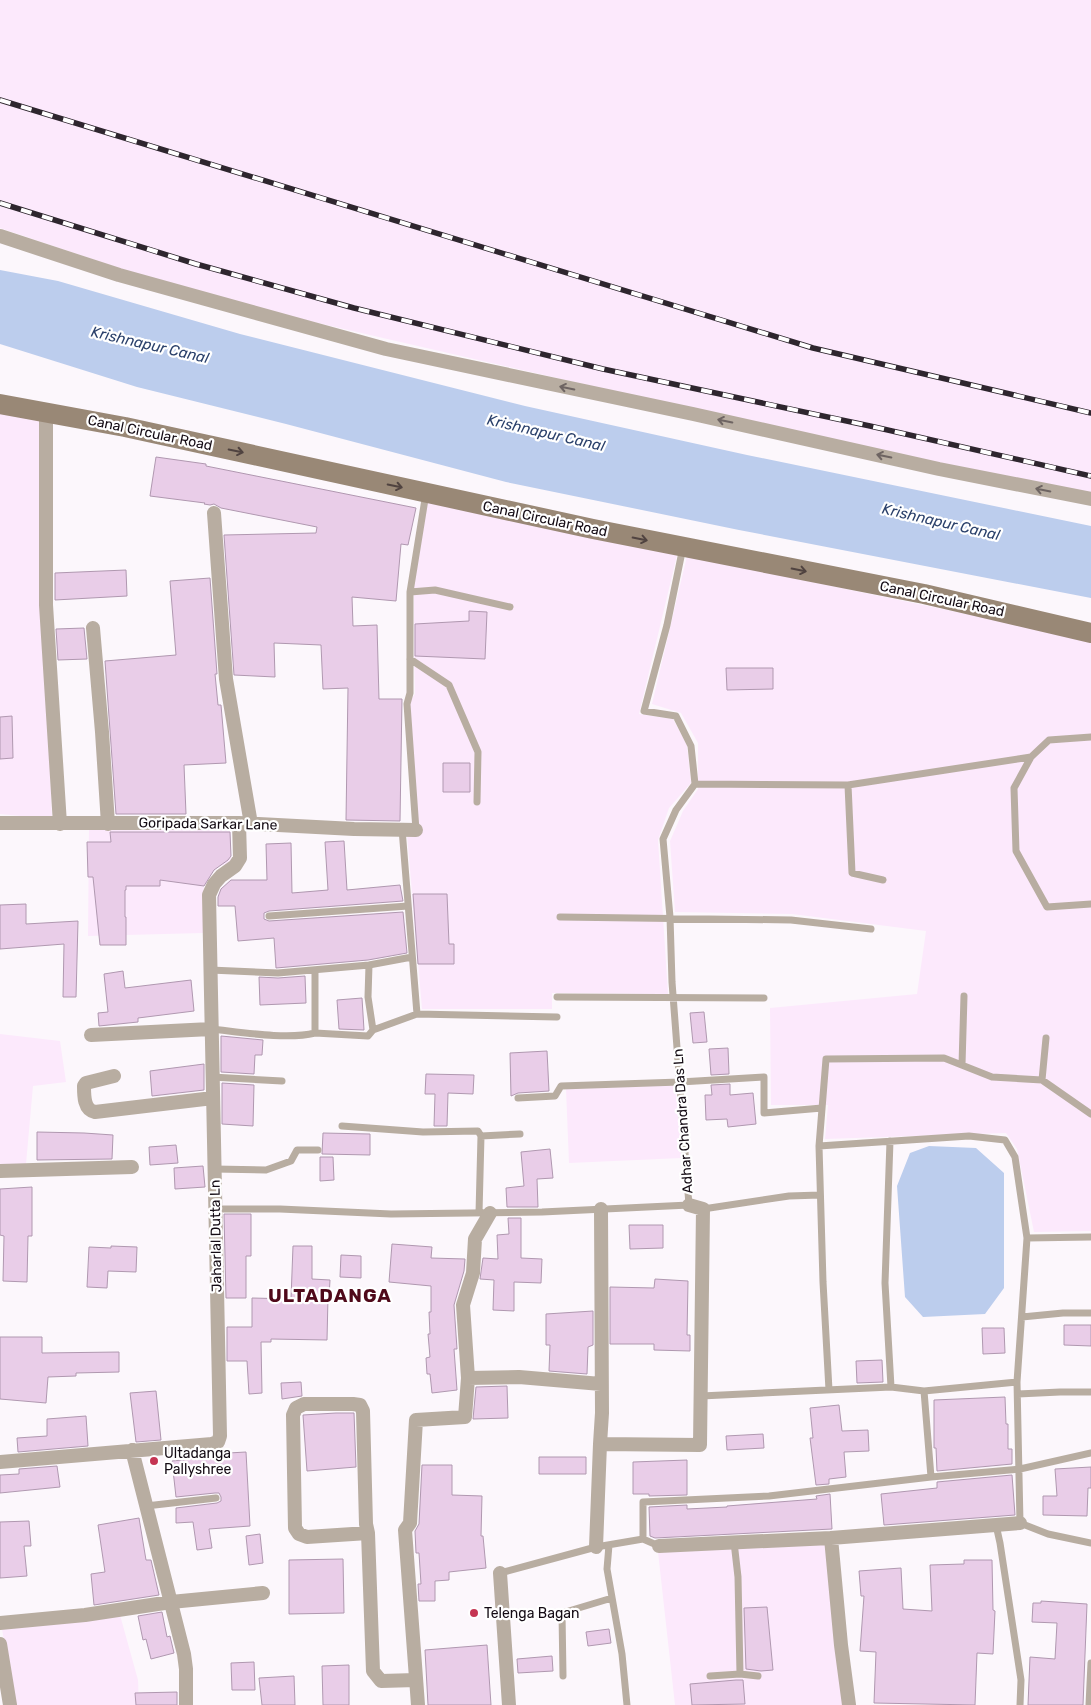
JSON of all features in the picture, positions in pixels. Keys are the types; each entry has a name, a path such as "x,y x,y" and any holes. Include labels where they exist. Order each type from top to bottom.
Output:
{"main road":[{"name":"Canal Circular Road","path":"0,404 134,429 683,547 924,594 1091,632"}],"street":[{"path":"0,236 120,275 386,350 693,414 939,469 1091,499"},
{"path":"46,412 46,605 60,824"},
{"name":"Jaharlal Dutta Ln","path":"0,1462 212,1444 218,1442 220,1436 209,895 214,884 221,876 235,866 240,858 245,824 226,679 214,513"},
{"path":"93,628 108,824"},
{"name":"Goripada Sarkar Lane","path":"0,823 245,824 416,830"},
{"path":"91,1035 211,1029"},
{"path":"114,1076 86,1083 84,1086 86,1108 95,1112 213,1098"},
{"path":"0,1171 132,1167"},
{"name":"Adhar Chandra Das Ln","path":"600,1444 700,1445 703,1209 689,1204"},
{"path":"601,1209 600,1444 603,1546"},
{"path":"418,1705 405,1530 410,1523 416,1420 465,1417 468,1378 463,1305 473,1273 475,1240 485,1213"},
{"path":"468,1378 520,1377 601,1384"},
{"path":"368,1533 307,1537 299,1534 295,1528 292,1415 296,1408 304,1404 353,1404 360,1405 363,1411 366,1524 368,1533 373,1671 381,1681 416,1680"},
{"path":"132,1450 186,1669 186,1705"},
{"path":"659,1546 831,1538 1020,1523"},
{"path":"831,1538 841,1645 849,1705"},
{"path":"500,1573 509,1705"},
{"path":"0,1623 85,1615 171,1602 263,1593"},
{"path":"0,1644 10,1705"}],"lane":[{"path":"416,830 408,704 410,693 410,592 426,493"},
{"path":"683,547 667,625 644,711 676,716 692,746 695,784 848,785 1031,757"},
{"path":"410,592 435,590 510,607"},
{"path":"410,659 449,685 478,752 477,802"},
{"path":"1091,737 1049,740 1031,757 1014,788 1016,851 1046,907 1091,904"},
{"name":"Adhar Chandra Das Ln","path":"689,1204 663,839 676,810 695,784"},
{"path":"848,785 852,873 883,880"},
{"path":"402,830 417,1014"},
{"path":"269,916 408,906"},
{"path":"560,917 791,920 871,929"},
{"path":"210,970 278,974 369,965 412,958"},
{"path":"369,965 368,997 373,1030"},
{"path":"315,1033 316,970"},
{"path":"962,1066 964,996"},
{"path":"557,997 764,998"},
{"path":"211,1029 260,1034 307,1035 315,1033 368,1036 373,1030 417,1014 557,1017"},
{"path":"1042,1080 1046,1038"},
{"path":"829,1390 823,1282 819,1146 826,1059 944,1058 992,1077 1042,1080 1091,1114"},
{"path":"212,1077 282,1081"},
{"path":"518,1098 555,1096 561,1086 764,1077 764,1113 822,1108"},
{"path":"342,1126 422,1132 478,1131 481,1136 485,1213"},
{"path":"481,1136 520,1134"},
{"path":"819,1146 969,1136 1004,1140 1015,1156 1027,1238 1018,1382 1020,1523 1048,1534 1091,1543"},
{"path":"890,1141 886,1283 891,1388"},
{"path":"214,1169 266,1170 291,1161 297,1150 318,1150"},
{"path":"703,1209 789,1196 820,1195"},
{"path":"215,1209 280,1209 390,1214 485,1213 542,1212 689,1204"},
{"path":"1027,1238 1091,1237"},
{"path":"1022,1317 1063,1313 1091,1313"},
{"path":"701,1396 891,1388 924,1391 1018,1382"},
{"path":"924,1391 932,1477"},
{"path":"1018,1394 1091,1392"},
{"path":"643,1539 643,1502 769,1496 1020,1469 1091,1453"},
{"path":"146,1506 216,1498"},
{"path":"996,1525 1021,1680 1020,1705"},
{"path":"500,1573 603,1546 643,1539 659,1546"},
{"path":"734,1542 738,1577 740,1674"},
{"path":"603,1546 622,1654 627,1705"},
{"path":"563,1676 562,1613 612,1598"},
{"path":"1089,1705 1091,1663"},
{"path":"710,1676 740,1674 758,1676"}],"shaded area":[{"path":"0,0 1091,0 1091,501 205,297 0,228"},
{"path":"0,411 39,418 52,819 0,814"},
{"path":"428,499 678,551 639,714 673,719 687,745 691,783 669,808 658,840 668,994 552,993 552,1009 422,1009 407,834 418,834 406,707 415,694 414,586"},
{"path":"687,556 1091,640 1091,1231 1034,1232 1017,1149 1006,1133 825,1139 828,1105 771,1105 770,1008 917,994 926,931 792,914 675,912 670,841 683,811 698,789 698,743 681,713 652,704"},
{"path":"230,827 231,863 204,870 203,933 88,936 89,828"},
{"path":"0,1034 60,1041 66,1082 33,1086 26,1164 0,1165"},
{"path":"675,1085 682,1158 569,1163 566,1089"},
{"path":"825,1542 844,1705 675,1705 658,1552"},
{"path":"120,1615 138,1680 139,1705 15,1705 2,1629"}],"water":[{"name":"Krishnapur Canal","path":"0,270 58,281 240,334 525,406 747,455 1091,526 1091,598 739,530 506,482 137,387 0,344"},
{"path":"929,1146 976,1148 1004,1173 1004,1288 985,1314 923,1317 905,1297 897,1186 910,1153"}],"building":[{"path":"156,457 206,464 206,466 416,508 408,545 401,544 396,601 352,597 353,626 377,625 379,699 402,699 400,821 346,820 348,688 323,689 321,645 274,643 275,677 234,675 224,535 316,533 317,527 221,508 214,504 150,496"},
{"path":"126,570 127,596 55,600 55,573"},
{"path":"210,578 217,674 215,674 218,705 221,705 226,763 184,765 186,814 116,814 105,661 176,655 170,581"},
{"path":"469,611 487,612 485,659 415,656 415,624 469,621"},
{"path":"84,628 87,659 58,660 56,629"},
{"path":"726,668 773,668 773,689 727,690"},
{"path":"12,716 13,758 0,759 0,717"},
{"path":"443,763 470,763 470,792 443,792"},
{"path":"110,832 230,832 231,856 214,870 204,886 160,880 160,886 126,886 126,945 100,945 93,877 88,877 87,842 111,842"},
{"path":"344,841 347,890 400,885 403,901 269,911 264,913 264,919 269,921 403,912 407,953 368,960 276,968 274,938 238,941 235,906 218,906 218,897 221,889 231,880 267,880 266,844 291,843 292,893 328,890 325,842"},
{"path":"413,894 447,894 449,944 454,944 454,964 418,964"},
{"path":"26,904 26,924 78,921 76,997 63,997 64,944 0,949 0,905"},
{"path":"123,971 125,988 191,980 194,1011 138,1018 138,1022 99,1026 98,1013 108,1012 104,974"},
{"path":"305,976 306,1003 260,1005 259,977"},
{"path":"362,998 364,1030 339,1029 337,1000"},
{"path":"704,1012 707,1042 693,1043 690,1013"},
{"path":"221,1036 263,1040 262,1055 255,1055 254,1074 221,1072"},
{"path":"728,1048 729,1074 711,1075 709,1049"},
{"path":"547,1051 549,1091 518,1093 511,1096 510,1053"},
{"path":"204,1064 204,1090 152,1096 150,1071"},
{"path":"426,1074 474,1075 473,1094 448,1093 447,1126 434,1126 435,1094 425,1094"},
{"path":"222,1083 254,1085 253,1126 222,1124"},
{"path":"730,1084 730,1095 753,1093 756,1124 728,1127 727,1119 706,1120 705,1095 712,1095 711,1085"},
{"path":"37,1132 113,1135 112,1159 37,1160"},
{"path":"323,1133 370,1134 370,1155 322,1154"},
{"path":"176,1145 178,1163 150,1165 149,1147"},
{"path":"550,1149 553,1178 537,1179 538,1207 507,1207 506,1188 524,1186 521,1152"},
{"path":"320,1157 333,1157 334,1180 320,1181"},
{"path":"203,1166 205,1187 175,1189 174,1168"},
{"path":"32,1187 32,1236 28,1236 27,1282 3,1281 4,1236 0,1235 0,1189"},
{"path":"224,1214 251,1214 251,1256 246,1256 246,1298 226,1298"},
{"path":"508,1218 521,1218 521,1258 542,1259 541,1283 514,1282 514,1311 493,1310 494,1280 480,1279 483,1258 498,1259 497,1235 509,1234"},
{"path":"629,1225 663,1225 663,1248 630,1249"},
{"path":"392,1244 432,1247 431,1258 465,1259 464,1271 454,1305 457,1349 454,1349 457,1390 432,1393 430,1374 427,1374 426,1358 430,1357 428,1334 430,1334 431,1286 389,1282"},
{"path":"111,1246 137,1247 136,1272 108,1271 107,1288 87,1287 89,1247 111,1248"},
{"path":"293,1246 312,1246 312,1279 330,1280 327,1340 271,1339 271,1342 261,1342 262,1393 249,1394 247,1361 227,1361 227,1327 252,1327 252,1298 291,1299"},
{"path":"341,1255 361,1256 361,1278 340,1277"},
{"path":"655,1279 688,1281 687,1335 690,1335 690,1351 654,1350 654,1344 610,1344 610,1287 654,1288"},
{"path":"593,1311 593,1345 588,1347 587,1374 549,1371 550,1345 546,1345 546,1314"},
{"path":"1064,1325 1091,1325 1091,1346 1064,1345"},
{"path":"982,1328 1004,1328 1005,1353 983,1354"},
{"path":"0,1337 42,1337 42,1353 119,1352 119,1372 76,1373 76,1376 48,1377 46,1403 0,1399"},
{"path":"882,1360 883,1382 857,1383 856,1361"},
{"path":"301,1382 302,1396 282,1399 281,1383"},
{"path":"507,1386 508,1418 473,1419 476,1387"},
{"path":"156,1391 161,1440 136,1442 130,1393"},
{"path":"1005,1397 1008,1449 1012,1449 1012,1464 937,1471 936,1448 934,1448 934,1400"},
{"path":"839,1405 842,1431 868,1430 869,1451 844,1452 846,1477 829,1479 829,1484 816,1485 810,1438 813,1438 810,1408"},
{"path":"354,1413 356,1467 307,1471 303,1415"},
{"path":"86,1416 88,1446 18,1452 17,1438 47,1436 47,1419"},
{"path":"763,1434 764,1448 727,1450 726,1436"},
{"path":"246,1452 250,1526 209,1529 212,1548 197,1550 193,1522 176,1523 176,1508 217,1503 221,1501 221,1497 219,1493 215,1493 176,1497 172,1461 211,1457 211,1454"},
{"path":"539,1457 586,1457 586,1474 539,1474"},
{"path":"687,1460 687,1495 649,1496 649,1494 633,1494 633,1462"},
{"path":"422,1465 452,1465 452,1495 482,1496 481,1536 483,1536 486,1568 449,1572 449,1580 435,1581 435,1601 419,1601 418,1584 421,1584 415,1531 419,1524"},
{"path":"57,1466 60,1487 0,1493 0,1475 19,1474 19,1469"},
{"path":"1091,1467 1091,1488 1088,1488 1087,1516 1043,1515 1043,1496 1057,1496 1055,1469"},
{"path":"1012,1475 1015,1515 884,1525 881,1494 937,1488 937,1482"},
{"path":"830,1494 832,1529 655,1538 650,1536 649,1507 687,1505 687,1509 727,1507 817,1499 816,1496"},
{"path":"139,1518 146,1560 151,1560 159,1595 94,1605 91,1574 105,1572 98,1525"},
{"path":"29,1521 31,1546 24,1546 27,1576 0,1578 0,1522"},
{"path":"260,1534 263,1563 249,1565 246,1536"},
{"path":"343,1559 344,1613 289,1614 289,1560"},
{"path":"964,1560 992,1560 993,1610 995,1611 993,1654 977,1653 975,1705 874,1703 876,1652 860,1651 864,1596 861,1596 859,1571 901,1568 903,1609 932,1611 930,1565 964,1564"},
{"path":"1041,1601 1087,1604 1083,1705 1028,1705 1030,1657 1055,1659 1057,1623 1032,1622 1033,1603 1041,1603"},
{"path":"767,1607 773,1670 746,1669 744,1608"},
{"path":"162,1612 167,1637 170,1636 174,1653 151,1659 146,1639 143,1640 138,1616"},
{"path":"609,1629 611,1643 588,1646 586,1632"},
{"path":"487,1645 491,1705 428,1705 425,1650"},
{"path":"552,1656 553,1671 518,1673 517,1659"},
{"path":"254,1662 255,1690 232,1690 231,1663"},
{"path":"349,1665 349,1705 323,1705 322,1666"},
{"path":"294,1676 295,1705 262,1705 259,1678"},
{"path":"743,1680 745,1704 692,1705 690,1684"},
{"path":"177,1692 177,1705 136,1705 135,1693"}],"railway":[{"path":"0,100 813,348 1091,413"},
{"path":"0,203 196,264 354,308 603,369 870,426 1091,476"}],"place":[{"name":"Ultadanga Pallyshree","path":"154,1461"},
{"name":"Telenga Bagan","path":"474,1613"}],"district":[{"name":"ULTADANGA","path":"330,1295"}]}
